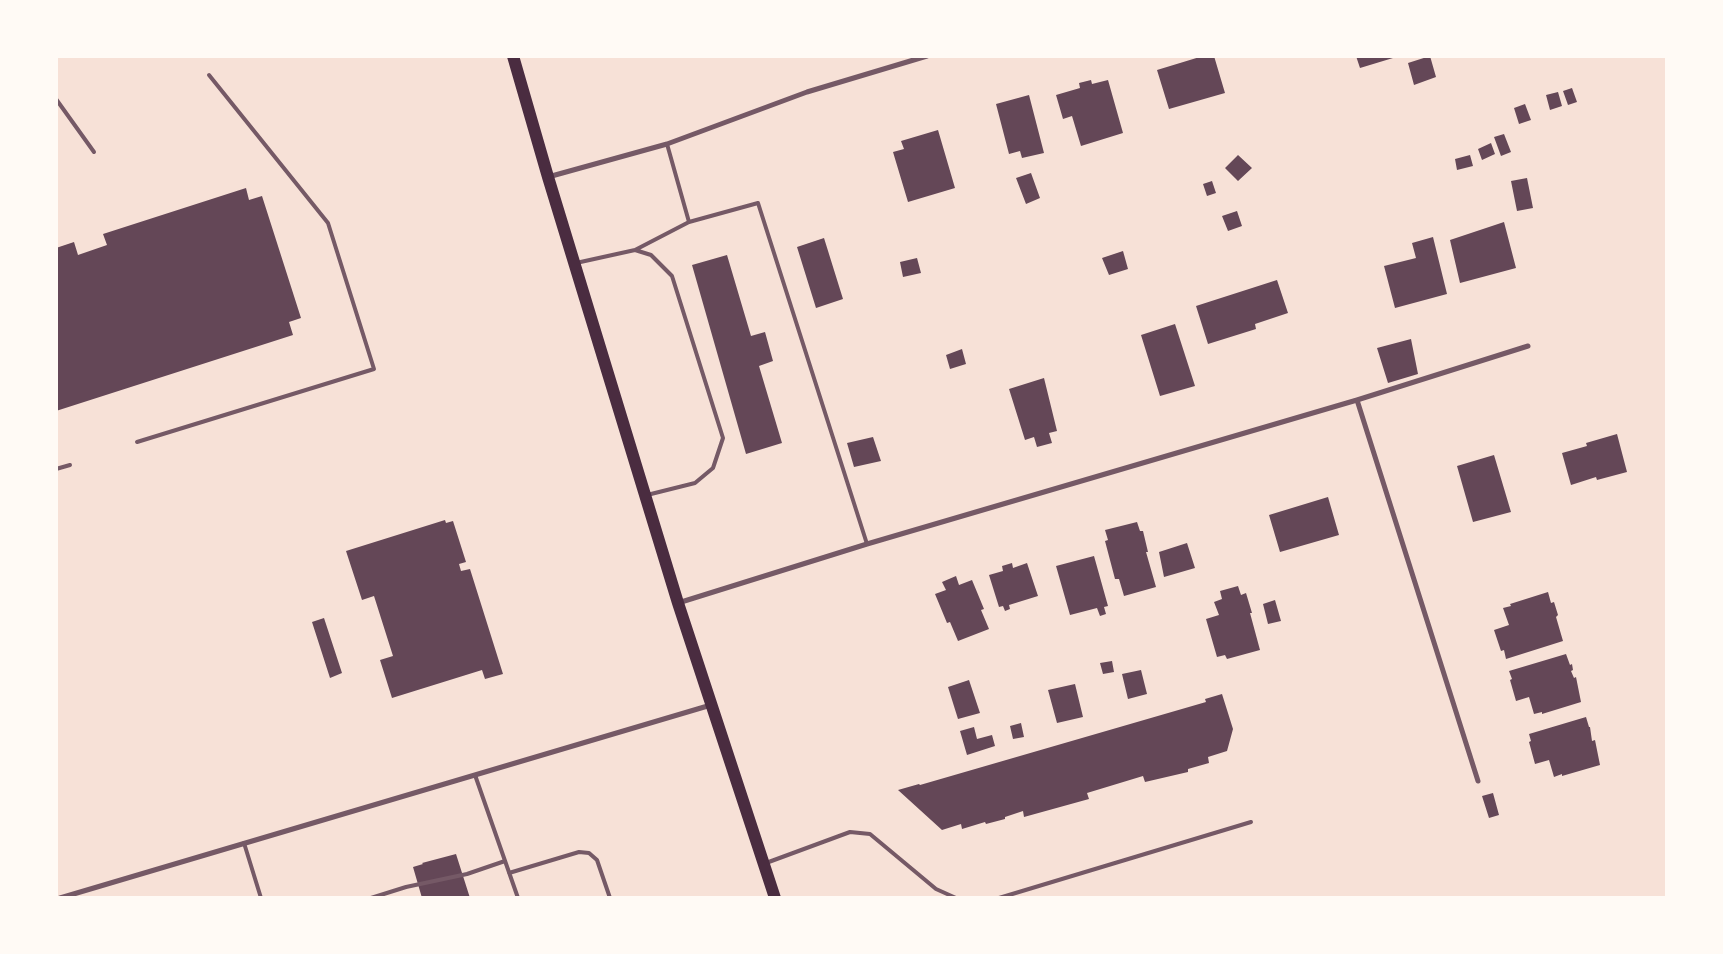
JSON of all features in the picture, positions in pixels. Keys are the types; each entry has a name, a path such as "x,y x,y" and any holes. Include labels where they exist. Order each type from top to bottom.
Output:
{"main road":[{"path":"513,56 678,603 775,898"}],"street":[{"path":"548,177 667,144 807,92 927,56"},
{"path":"678,603 867,544 1357,400 1528,346"},
{"path":"1357,400 1478,781"},
{"path":"60,898 244,842 617,734 712,704"}],"lane":[{"path":"137,442 374,369 328,223 209,75"},
{"path":"56,99 94,152"},
{"path":"667,144 689,222"},
{"path":"574,263 635,250 689,222 758,203 867,544"},
{"path":"635,250 651,255 672,276 723,438 713,468 695,483 645,495"},
{"path":"56,469 70,465"},
{"path":"475,774 518,898"},
{"path":"999,898 1251,822"},
{"path":"764,864 850,832 870,834 936,888 956,898"},
{"path":"244,842 261,898"},
{"path":"509,873 579,852 589,853 597,860 610,898"},
{"path":"370,898 406,887 467,874 505,861"}],"building":[{"path":"1203,56 1214,56 1225,93 1169,109 1157,70"},
{"path":"1356,56 1393,56 1393,58 1360,68"},
{"path":"1430,56 1436,77 1414,85 1408,63"},
{"path":"1091,80 1092,84 1108,80 1123,133 1081,146 1072,116 1063,119 1056,95 1080,88 1079,83"},
{"path":"1572,88 1577,102 1568,105 1563,91"},
{"path":"1558,92 1562,106 1550,110 1546,95"},
{"path":"1029,95 1044,153 1022,158 1020,151 1009,154 996,104"},
{"path":"1525,104 1531,120 1519,124 1514,108"},
{"path":"938,130 955,188 908,202 893,152 904,149 901,141"},
{"path":"1504,134 1511,152 1501,156 1494,137"},
{"path":"1491,143 1495,154 1482,160 1478,149"},
{"path":"1238,155 1252,168 1238,181 1225,168"},
{"path":"1470,155 1473,166 1457,170 1455,159"},
{"path":"1031,173 1040,198 1026,204 1016,178"},
{"path":"1527,178 1533,208 1517,211 1511,181"},
{"path":"1212,181 1216,193 1207,196 1203,184"},
{"path":"246,188 249,200 262,196 301,318 289,322 293,335 56,411 56,248 74,242 78,255 107,245 103,234"},
{"path":"1237,211 1242,226 1228,231 1222,216"},
{"path":"1504,222 1516,268 1460,283 1450,240"},
{"path":"1433,237 1447,294 1395,308 1384,266 1416,258 1412,243"},
{"path":"824,238 843,299 816,308 797,247"},
{"path":"1123,251 1128,269 1109,275 1102,258"},
{"path":"727,255 751,336 765,332 773,361 759,366 782,443 746,454 692,265"},
{"path":"917,258 921,273 903,277 900,262"},
{"path":"1277,280 1288,313 1255,324 1256,329 1208,344 1196,306"},
{"path":"1175,324 1195,386 1160,396 1141,335"},
{"path":"1411,339 1418,374 1388,383 1377,348"},
{"path":"962,349 966,364 950,369 946,355"},
{"path":"1044,378 1057,431 1049,433 1052,443 1037,447 1034,437 1025,440 1009,389"},
{"path":"1617,434 1627,472 1597,480 1596,477 1571,485 1562,453 1587,446 1586,443"},
{"path":"873,437 881,461 854,467 847,443"},
{"path":"1494,455 1511,512 1473,522 1457,466"},
{"path":"1328,497 1339,535 1280,552 1269,515"},
{"path":"445,520 446,523 453,521 466,562 459,564 461,571 470,569 503,674 485,679 482,670 392,698 380,660 393,656 374,596 362,600 346,551"},
{"path":"1137,522 1140,531 1143,531 1148,552 1146,552 1156,587 1124,596 1119,579 1115,579 1105,541 1108,540 1105,530"},
{"path":"1187,543 1195,568 1164,577 1159,552"},
{"path":"1094,556 1108,606 1104,607 1106,614 1100,616 1097,608 1070,615 1056,566"},
{"path":"1012,563 1013,568 1027,563 1038,596 1009,605 1010,609 1005,611 1003,606 999,607 989,575 1003,571 1002,566"},
{"path":"956,576 959,585 972,580 984,609 981,610 989,629 958,641 950,622 947,623 935,594 946,590 942,582"},
{"path":"1238,586 1241,595 1246,593 1260,650 1227,659 1225,655 1217,657 1206,619 1219,615 1214,602 1222,599 1220,591"},
{"path":"1548,592 1551,603 1554,602 1558,615 1556,617 1563,641 1506,659 1504,650 1501,651 1494,630 1509,625 1503,608"},
{"path":"1275,600 1281,621 1268,624 1263,604"},
{"path":"324,618 342,673 330,678 312,622"},
{"path":"1566,654 1570,665 1572,664 1573,670 1571,671 1574,678 1576,677 1581,702 1542,714 1542,712 1534,714 1529,697 1516,701 1509,671"},
{"path":"1112,661 1114,672 1103,674 1100,663"},
{"path":"1141,670 1147,694 1128,699 1122,674"},
{"path":"969,680 980,713 958,719 948,687"},
{"path":"1075,684 1083,717 1057,723 1048,690"},
{"path":"1222,694 1233,729 1227,751 1208,757 1209,763 1188,769 1188,772 1145,782 1143,776 1087,793 1089,799 1024,817 1023,811 1005,817 1005,819 986,824 985,822 962,829 961,824 942,830 898,790 1206,702 1205,699"},
{"path":"1586,717 1592,741 1595,740 1600,765 1554,777 1549,760 1535,764 1529,742 1531,741 1529,734"},
{"path":"1021,723 1024,737 1013,739 1010,726"},
{"path":"974,727 977,739 992,735 995,746 967,755 960,731"},
{"path":"1493,793 1499,815 1489,818 1482,796"},
{"path":"456,854 470,898 422,898 413,867"}]}
